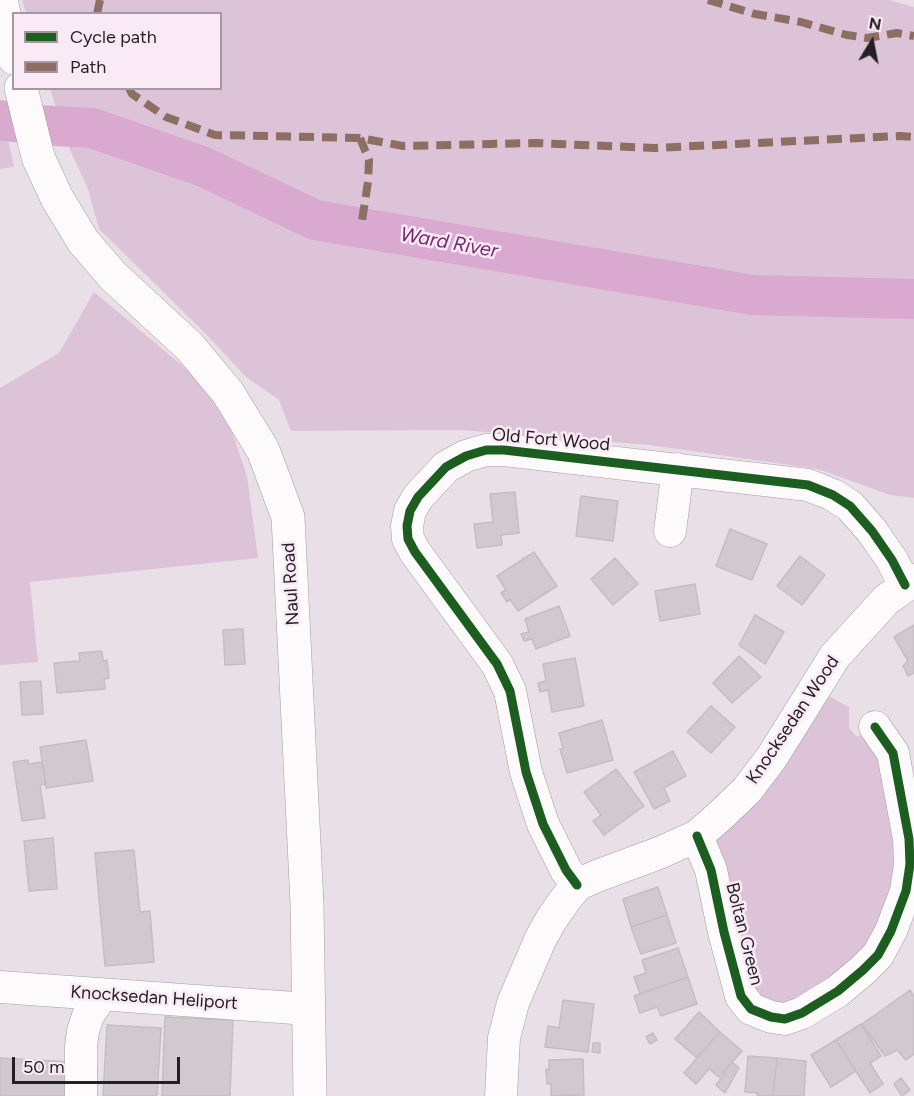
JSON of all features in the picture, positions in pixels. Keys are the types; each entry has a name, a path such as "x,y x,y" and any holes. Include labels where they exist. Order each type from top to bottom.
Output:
{"main road":[{"path":"2,0 11,50"},
{"name":"Naul Road","path":"21,90 38,157 57,198 83,241 113,276 190,347 228,393 263,450 288,517 307,904 310,1096"}],"street":[{"name":"Old Fort Wood","path":"577,885 566,870 543,824 526,772 510,691 497,664 415,552 408,539 407,526 410,511 418,497 446,467 466,456 486,450 504,450 808,485 833,495 850,506 910,582"},
{"path":"670,531 678,469"},
{"name":"Knocksedan Wood","path":"577,885 659,854 697,836 747,790 772,757 835,656 885,600 910,582"},
{"name":"Boltan Green","path":"697,836 711,870 741,996 751,1009 771,1017 785,1019 802,1013 837,990 878,955 891,931 906,891 910,864 909,839 893,753 875,727"},
{"path":"501,1096 504,1038 513,1004 551,920 577,885"},
{"name":"Knocksedan Heliport","path":"0,987 308,1009"},
{"path":"81,1096 83,1031 88,1016 102,994"}],"shaded area":[{"path":"22,0 889,0 914,7 914,498 890,495 818,469 649,445 462,430 291,431 279,400 246,377 206,334 99,229 88,189 70,150 50,90 222,90 222,12 26,12"},
{"path":"0,131 7,134 14,167 0,169"},
{"path":"94,292 201,381 229,423 247,476 258,558 30,582 38,662 0,665 0,388 59,353"},
{"path":"823,693 849,707 849,728 856,736 878,737 900,834 891,900 864,955 785,1007 770,1005 748,985 715,842 722,829"}],"building":[{"path":"515,492 519,533 501,535 502,545 477,548 474,524 493,522 490,494"},
{"path":"581,496 618,501 613,541 576,536"},
{"path":"730,529 767,544 752,580 716,566"},
{"path":"534,552 557,586 518,611 510,599 507,602 501,593 506,590 497,576"},
{"path":"800,556 825,575 802,605 777,586"},
{"path":"615,558 638,584 613,605 591,579"},
{"path":"695,584 700,614 660,621 655,591"},
{"path":"559,606 570,636 536,649 532,639 524,641 521,634 529,632 525,619"},
{"path":"755,615 784,632 765,664 739,645"},
{"path":"914,625 914,673 908,676 903,666 908,661 894,637"},
{"path":"243,629 245,664 225,665 223,630"},
{"path":"102,651 103,661 107,660 109,678 104,679 105,689 57,693 54,663 80,661 79,653"},
{"path":"739,656 761,677 732,703 713,683"},
{"path":"575,658 584,706 552,712 548,690 540,692 538,683 546,681 543,664"},
{"path":"41,681 43,714 22,715 20,682"},
{"path":"711,706 735,727 711,753 687,732"},
{"path":"602,720 613,760 567,773 560,749 563,749 559,733"},
{"path":"86,740 93,781 46,788 40,747"},
{"path":"673,751 686,776 664,788 670,801 654,809 634,772"},
{"path":"28,760 28,764 42,762 46,784 40,785 45,818 22,821 13,762"},
{"path":"616,769 644,806 604,835 593,821 601,815 584,792"},
{"path":"53,838 57,889 29,891 24,841"},
{"path":"134,850 140,912 150,911 154,962 105,966 95,853"},
{"path":"658,887 667,915 631,927 623,899"},
{"path":"667,915 676,943 641,954 631,927"},
{"path":"678,948 688,977 640,994 634,977 646,973 642,960"},
{"path":"688,977 697,1004 661,1016 657,1007 640,1013 634,996"},
{"path":"910,990 914,996 914,1054 906,1060 897,1050 885,1056 862,1024"},
{"path":"563,1000 594,1004 588,1052 545,1047 548,1026 559,1028"},
{"path":"699,1012 720,1032 697,1058 675,1039"},
{"path":"165,1017 233,1020 230,1096 162,1096"},
{"path":"861,1024 881,1056 870,1063 883,1084 870,1093 836,1040"},
{"path":"107,1025 161,1028 157,1096 103,1096"},
{"path":"720,1032 742,1051 719,1077 709,1069 696,1084 684,1073"},
{"path":"653,1033 657,1040 650,1044 646,1037"},
{"path":"836,1040 856,1071 831,1087 811,1055"},
{"path":"593,1043 600,1043 600,1053 592,1052"},
{"path":"748,1056 777,1058 773,1096 757,1096 758,1093 745,1092"},
{"path":"0,1058 70,1062 68,1096 0,1096"},
{"path":"777,1058 806,1061 804,1096 773,1096"},
{"path":"583,1059 584,1095 551,1096 551,1084 547,1084 546,1069 549,1070 549,1060"},
{"path":"732,1062 739,1068 725,1093 716,1085"},
{"path":"901,1078 910,1090 902,1096 894,1084"}],"waterway":[{"name":"Ward River","path":"0,120 36,125 92,128 204,167 315,220 753,295 914,299"}],"marked path":[{"path":"97,12 100,0"},
{"path":"708,0 755,14 801,22 847,35 867,38 897,33 914,36"},
{"path":"130,90 132,94 166,117 215,135 360,138 403,146 535,143 655,148 914,137"},
{"path":"360,138 369,160 361,227"}],"cycle path":[{"path":"577,885 566,870 543,824 526,772 510,691 497,664 415,552 408,539 407,526 410,511 418,497 446,467 466,456 486,450 504,450 808,485 833,495 850,506 872,531 892,560 905,585"},
{"path":"697,836 711,870 741,996 751,1009 771,1017 785,1019 802,1013 838,991 878,955 891,931 906,891 910,864 909,839 893,753 875,727"}]}
